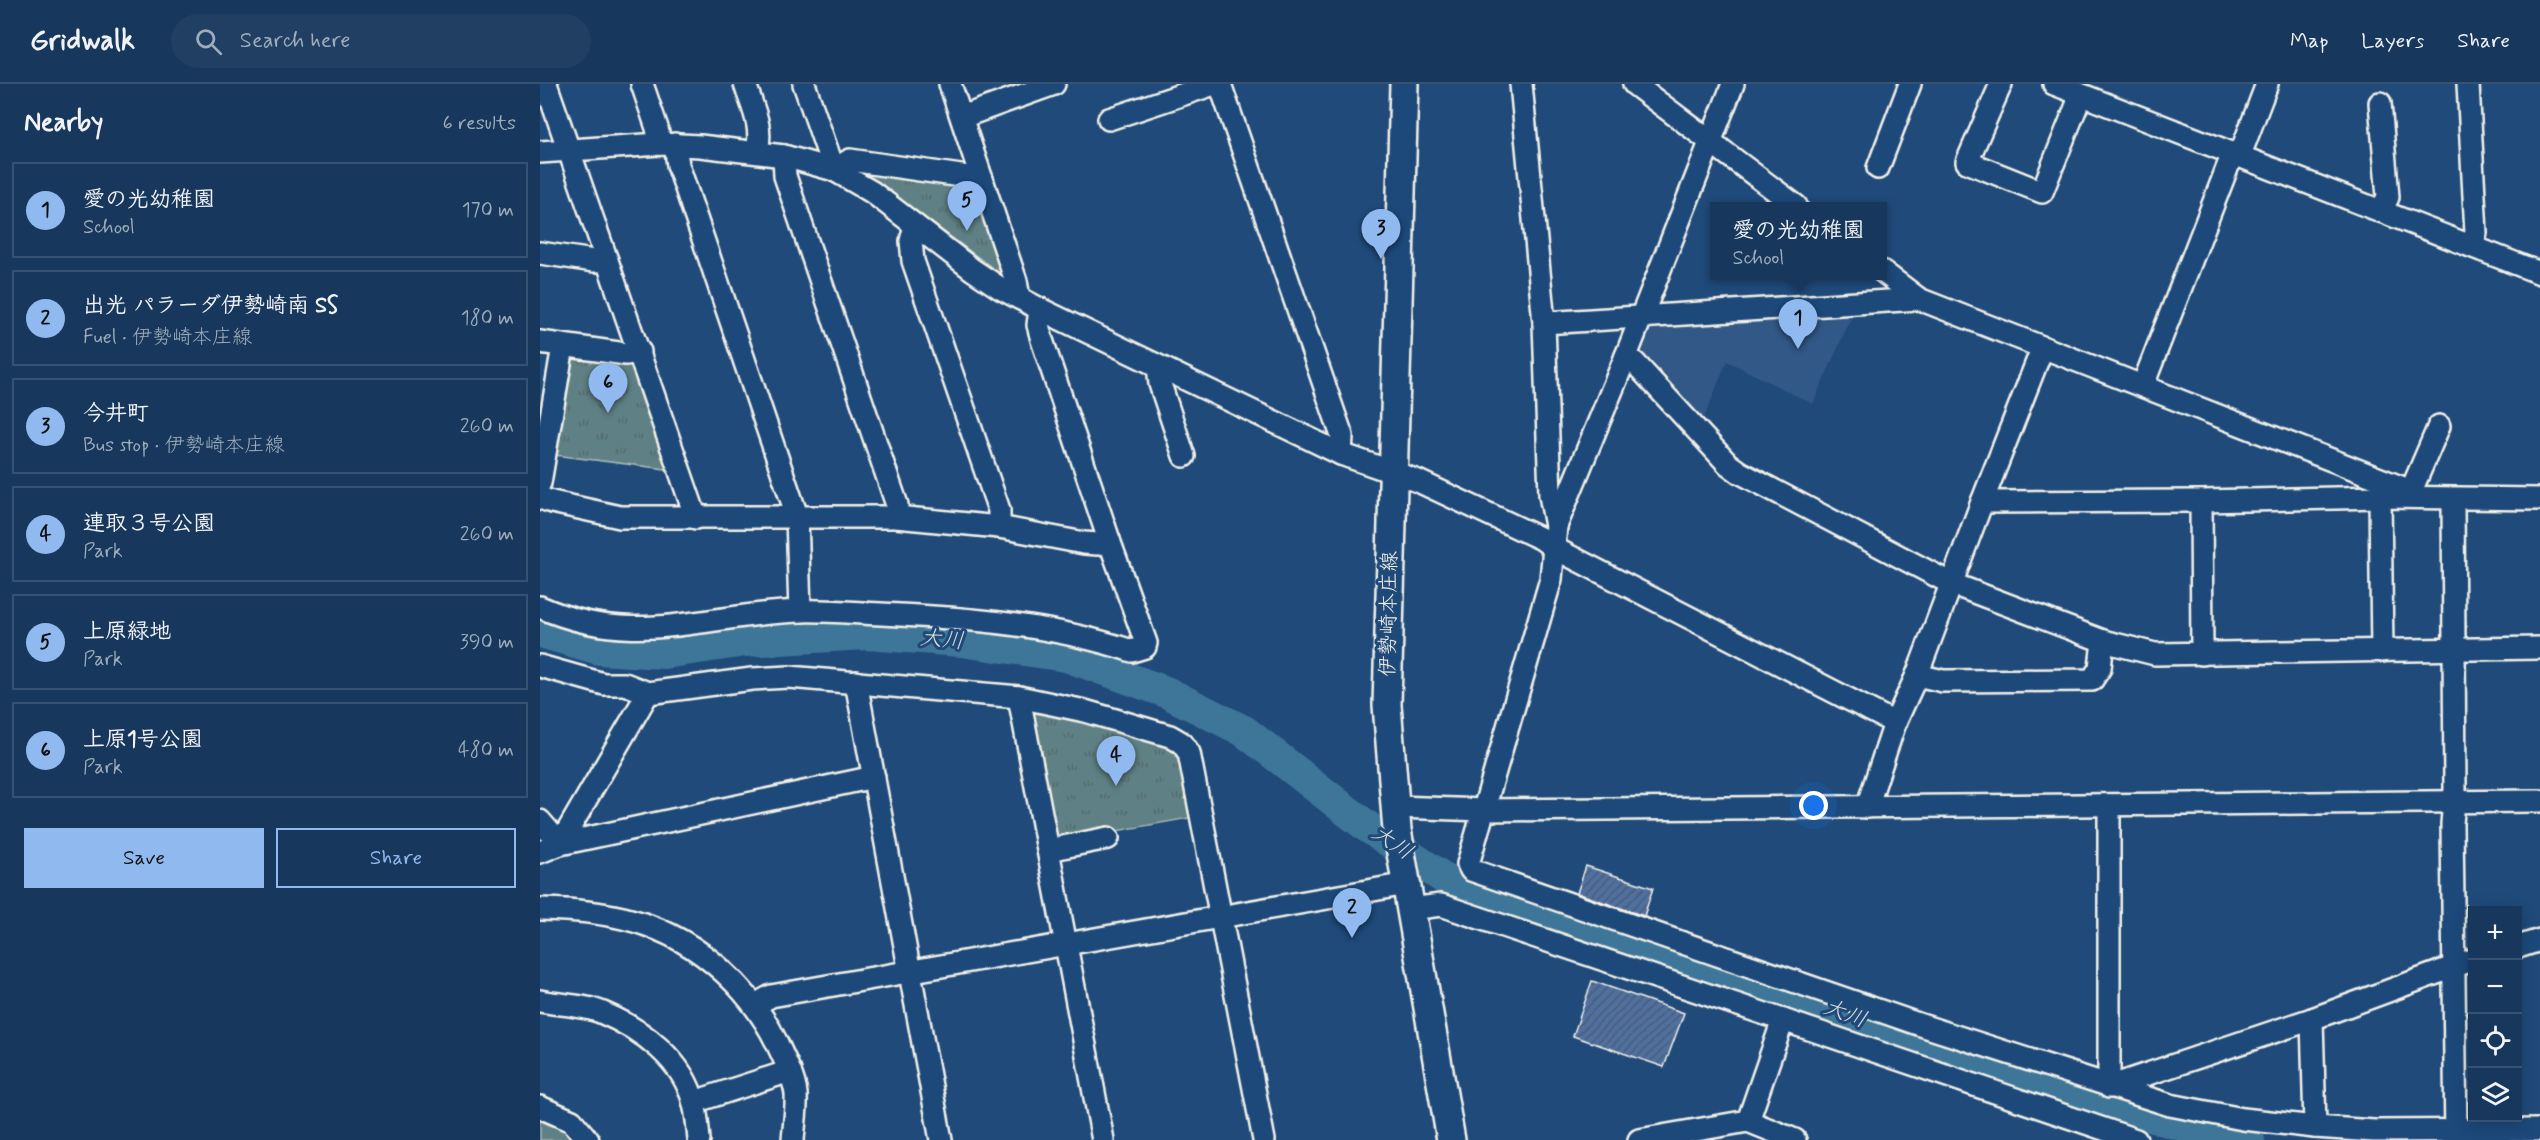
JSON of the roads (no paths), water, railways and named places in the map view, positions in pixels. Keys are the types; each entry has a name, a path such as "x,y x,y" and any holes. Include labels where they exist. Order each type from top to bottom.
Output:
{"main road":[{"name":"伊勢崎本庄線","path":"1404,84 1387,705 1396,818 1451,1140"}],"street":[{"path":"546,84 696,518"},
{"path":"642,84 657,129 668,144 678,165 796,516 800,611"},
{"path":"745,84 759,127 757,152"},
{"path":"804,84 834,170"},
{"path":"950,84 1016,281 1019,298"},
{"path":"962,117 1054,84"},
{"path":"1109,119 1214,84"},
{"path":"1220,84 1341,436 1341,454"},
{"path":"1521,84 1544,323 1550,495 1556,526 1551,579 1468,864 1471,870 1922,1025 2170,1105 2243,1119 2374,1131 2456,1135 2540,1130"},
{"path":"1634,84 1789,202"},
{"path":"1556,526 1733,84"},
{"path":"1878,168 1910,84"},
{"path":"2001,84 1967,162 2042,192 2081,95"},
{"path":"2054,84 2540,273"},
{"path":"2143,385 2267,84"},
{"path":"2468,84 2476,233 2471,246"},
{"path":"2380,103 2388,197 2381,211"},
{"path":"540,152 668,144 784,156 834,170 872,192 973,270 1040,309 1341,454 1418,480 1542,539 1554,548 1895,723"},
{"path":"784,156 785,176 897,505 896,517"},
{"path":"834,170 850,160 982,179"},
{"path":"915,226 911,241 913,261 999,510 999,527"},
{"path":"540,253 594,261 607,260"},
{"path":"1887,275 1919,299 2042,349 2143,385 2413,494 2453,500 2540,499"},
{"path":"1544,323 1919,299"},
{"path":"540,606 557,614 640,629 800,611 916,615 1032,626 1066,632 1132,651 1140,651 1146,643 1042,340 1038,325 1040,309"},
{"path":"540,342 626,354 640,352"},
{"path":"540,483 563,346"},
{"path":"1867,807 1895,723 1917,675 1950,583 2042,349"},
{"path":"1626,356 1728,464 1739,472 1950,583 2103,640 2154,654 2540,648"},
{"path":"1158,366 1160,384 1184,456"},
{"path":"2413,494 2439,426"},
{"path":"1982,502 2201,501 2380,497 2413,494"},
{"path":"2380,497 2382,651"},
{"path":"540,498 620,518 896,517 999,527 1084,543 1098,544 1109,540"},
{"path":"2453,500 2455,803 2452,824 2463,963 2456,1135"},
{"path":"2201,501 2202,654"},
{"path":"1917,675 1943,681 2092,680 2100,668 2103,640"},
{"path":"540,666 604,684 625,684 648,693 752,679 789,677 1019,697 1095,714 1170,736 1182,743 1189,753 1264,1140"},
{"path":"856,682 941,1140"},
{"path":"560,844 648,693"},
{"path":"1019,697 1103,1140"},
{"path":"540,852 560,844 874,777"},
{"path":"1396,818 1485,810 2540,801"},
{"path":"2109,805 2109,1086"},
{"path":"540,821 560,844"},
{"path":"1048,850 1108,838"},
{"path":"755,1005 771,996 1221,918 1408,891 1441,905 2136,1140"},
{"path":"540,909 582,910 638,922 661,930 704,953 755,1005 766,1020 789,1071 796,1094 793,1140"},
{"path":"2522,945 2540,940"},
{"path":"2109,1086 2312,1018 2463,963"},
{"path":"540,1001 601,1012 646,1036 671,1060 694,1102 699,1140"},
{"path":"2312,1018 2315,1127"},
{"path":"1748,1121 1783,1020"},
{"path":"694,1102 789,1071"},
{"path":"540,1107 572,1121 588,1140"},
{"path":"1640,1140 1748,1121 1795,1140"}],"waterway":[{"name":"大川","path":"540,632 599,649 664,653 746,641 867,634 961,641 1066,656 1166,692 1244,731 1369,828 1445,879 1517,905 1749,979 2026,1080 2216,1135 2249,1140"}],"place":[{"name":"上原緑地","path":"967,231"},
{"name":"今井町","path":"1381,259"},
{"name":"愛の光幼稚園","path":"1798,349"},
{"name":"上原1号公園","path":"608,413"},
{"name":"連取３号公園","path":"1116,786"},
{"name":"出光 パラーダ伊勢崎南 SS","path":"1352,938"}]}
